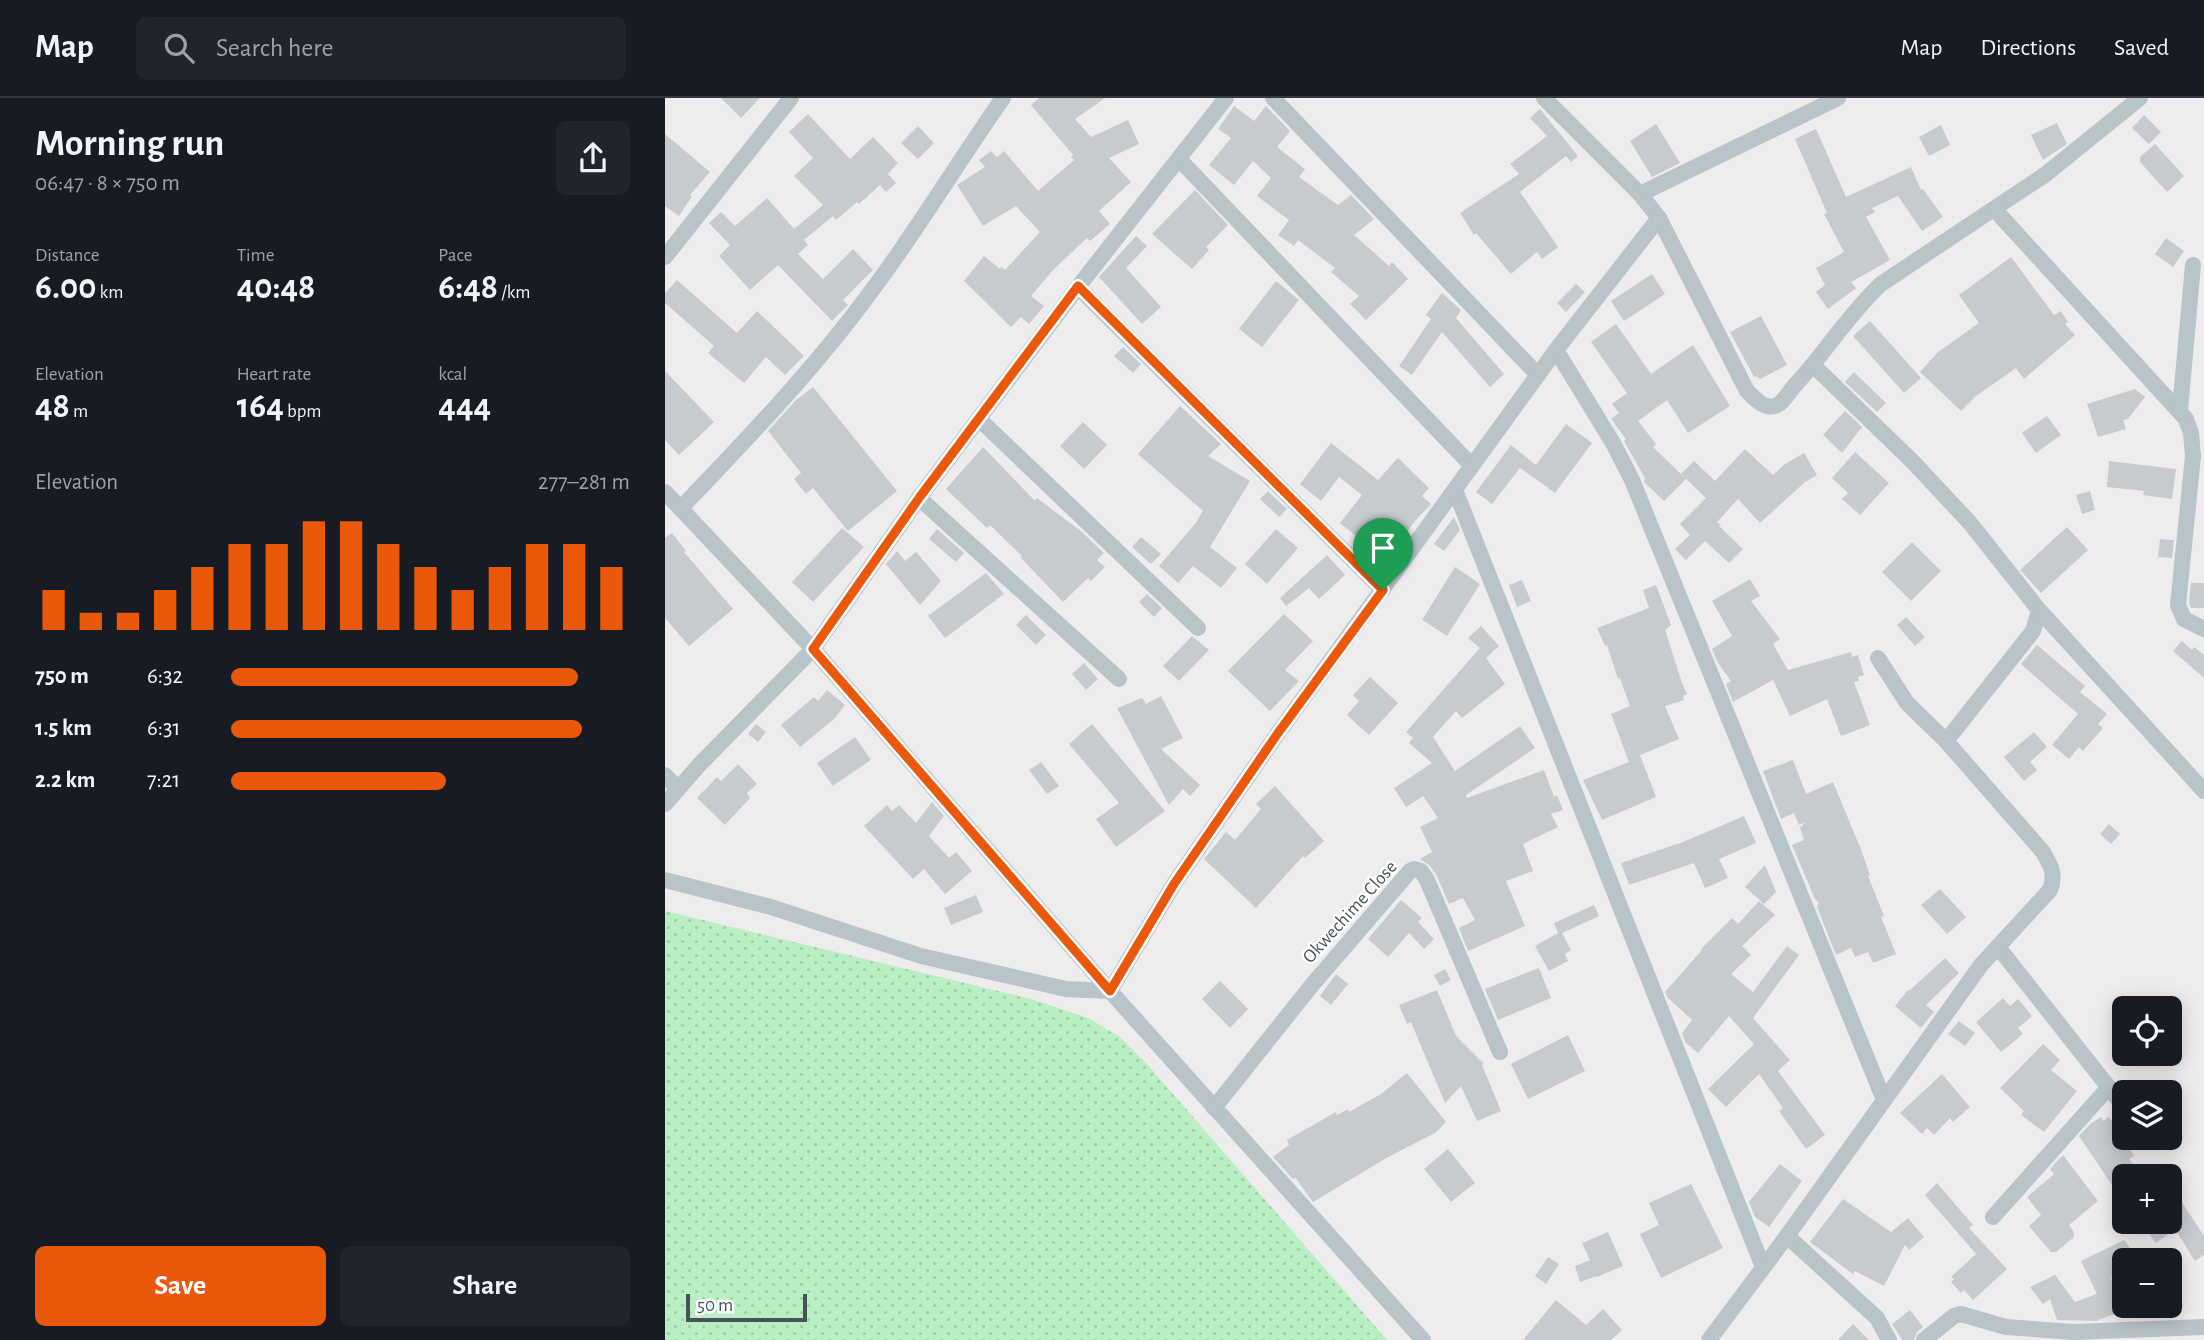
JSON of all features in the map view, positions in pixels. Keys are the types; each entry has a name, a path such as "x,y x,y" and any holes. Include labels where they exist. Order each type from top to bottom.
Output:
{"street":[{"path":"665,257 791,98"},
{"path":"681,508 780,405 852,317 1003,98"},
{"path":"665,804 700,764 813,649 919,498 1078,286 1226,98"},
{"path":"1273,98 1538,375"},
{"path":"1543,98 1640,194 1659,218 1747,391 1768,407 1779,404 1844,324 1881,284 2046,174 2140,98"},
{"path":"1640,194 1838,98"},
{"path":"1179,159 1472,466"},
{"path":"1995,210 2186,419 2191,433 2193,456 2178,605 2184,620 2204,629"},
{"path":"1110,991 1174,884 1278,733 1556,349 1659,218"},
{"path":"2180,410 2193,265"},
{"path":"1078,286 1383,590"},
{"path":"1556,349 1613,443 1632,480 1884,1100"},
{"path":"1813,365 1914,463 1970,523 2039,610 2204,791"},
{"path":"980,420 1198,628"},
{"path":"1455,490 1763,1268"},
{"path":"665,492 813,649 1110,991 1423,1340"},
{"path":"919,498 1119,679"},
{"path":"1946,741 2033,631 2039,610"},
{"path":"1709,1340 1787,1237 1981,965 2050,890 2054,879 2052,868 2043,852 1946,741 1907,703 1878,658"},
{"path":"665,775 678,789"},
{"name":"Okwechime Close","path":"1214,1108 1312,985 1410,871 1415,869 1422,871 1427,880 1500,1052"},
{"path":"665,880 771,907 921,956 1066,989 1110,991"},
{"path":"1998,947 2112,1091"},
{"path":"1993,1217 2109,1087"},
{"path":"1787,1237 1877,1318 1889,1340"},
{"path":"1924,1340 1954,1316 1961,1314 2006,1327 2074,1332 2204,1327"}],"green space":[{"path":"665,911 1031,999 1088,1018 1120,1037 1146,1063 1387,1340 665,1340"}],"building":[{"path":"721,98 760,98 741,118"},
{"path":"1039,98 1105,98 1075,119 1091,137 1128,120 1139,144 1109,158 1131,182 1099,211 1110,224 1090,241 1087,238 1053,270 1031,296 1044,306 1029,324 1021,317 1011,327 964,281 984,256 1005,270 1040,232 1016,206 983,226 957,185 985,167 979,160 991,151 997,157 1004,151 1038,191 1074,160 1071,157 1073,155 1031,105"},
{"path":"1234,106 1254,121 1266,106 1290,131 1277,147 1305,169 1299,177 1338,205 1351,195 1374,219 1354,235 1389,266 1392,262 1408,279 1366,320 1350,304 1359,296 1331,272 1335,268 1298,240 1294,246 1278,235 1289,220 1257,196 1271,178 1253,161 1234,185 1209,165 1231,138 1218,129"},
{"path":"1540,109 1578,156 1571,162 1566,156 1520,192 1558,247 1542,259 1537,252 1511,274 1476,233 1474,235 1460,213 1519,174 1510,164 1547,136 1530,118"},
{"path":"808,114 850,159 873,137 898,163 888,174 896,183 886,192 880,185 836,220 833,216 804,240 808,245 798,254 823,279 853,249 873,270 843,300 848,305 832,321 778,265 750,290 719,256 730,245 709,223 721,212 735,226 767,198 794,229 823,205 794,176 813,158 789,132"},
{"path":"2144,115 2161,132 2149,144 2132,128"},
{"path":"2057,123 2067,144 2043,160 2031,135"},
{"path":"1656,124 1680,163 1652,177 1630,141"},
{"path":"1941,125 1950,145 1929,156 1919,137"},
{"path":"918,126 934,143 918,159 901,143"},
{"path":"1816,129 1846,197 1911,167 1921,190 1923,189 1943,217 1922,231 1898,196 1872,208 1875,212 1866,217 1890,260 1851,282 1856,288 1828,309 1816,292 1825,285 1816,268 1844,252 1824,214 1827,213 1795,139"},
{"path":"665,134 710,172 690,195 692,196 679,216 665,206"},
{"path":"2155,144 2184,176 2167,192 2140,162 2140,157"},
{"path":"1195,190 1228,225 1206,247 1209,250 1192,269 1152,234"},
{"path":"1136,236 1147,246 1126,268 1161,307 1142,324 1099,277"},
{"path":"2166,238 2184,251 2173,267 2155,254"},
{"path":"2011,257 2054,315 2061,311 2068,322 2065,324 2075,335 2024,379 2016,368 1976,396 1961,411 1920,372 1938,352 1979,323 1959,295"},
{"path":"1652,274 1665,294 1624,321 1611,301"},
{"path":"677,280 737,333 757,311 804,356 785,375 766,357 744,383 708,353 714,346 665,303 665,293"},
{"path":"1276,281 1299,300 1262,347 1239,329"},
{"path":"1576,284 1585,292 1566,312 1557,303"},
{"path":"1442,293 1461,310 1456,318 1504,374 1490,387 1442,332 1412,375 1399,366 1431,319 1426,315"},
{"path":"1761,316 1787,365 1760,379 1754,377 1730,332"},
{"path":"1870,321 1921,378 1904,393 1853,336"},
{"path":"1616,324 1651,374 1693,345 1730,406 1688,433 1667,400 1638,421 1656,444 1653,447 1686,479 1664,501 1644,482 1645,478 1624,441 1626,439 1611,419 1619,413 1612,404 1627,393 1591,342"},
{"path":"1123,347 1141,364 1133,373 1114,356"},
{"path":"665,371 714,422 679,455 665,440"},
{"path":"1854,372 1886,403 1877,412 1845,382"},
{"path":"813,387 897,491 848,531 813,488 806,494 794,479 801,473 768,431 795,401"},
{"path":"2135,389 2145,397 2128,419 2123,420 2126,429 2098,437 2087,404"},
{"path":"1180,406 1221,444 1208,456 1250,481 1210,547 1237,568 1221,588 1193,566 1178,583 1159,566 1203,511 1138,454"},
{"path":"1845,411 1862,427 1842,453 1823,435"},
{"path":"2047,416 2061,435 2036,453 2022,433"},
{"path":"1083,422 1107,445 1084,469 1060,446"},
{"path":"1566,424 1592,443 1555,493 1520,468 1492,504 1476,492 1511,445 1536,465"},
{"path":"1331,443 1378,480 1398,458 1429,488 1422,496 1431,504 1388,556 1359,533 1356,536 1340,523 1362,495 1339,477 1321,501 1300,484"},
{"path":"983,447 1035,501 1037,498 1082,532 1104,553 1097,560 1105,567 1091,581 1088,578 1063,602 990,525 987,528 946,489"},
{"path":"1745,449 1773,475 1804,453 1817,475 1805,482 1760,523 1738,499 1717,522 1743,549 1729,563 1705,541 1686,560 1675,549 1690,535 1680,524 1706,498 1681,474 1694,461 1715,481"},
{"path":"1855,452 1889,483 1860,515 1842,499 1848,493 1832,478"},
{"path":"2109,461 2176,469 2172,499 2143,495 2144,491 2107,487"},
{"path":"1268,491 1287,509 1279,517 1260,499"},
{"path":"2090,491 2095,510 2082,514 2076,495"},
{"path":"1454,517 1460,530 1444,551 1434,544"},
{"path":"2067,527 2088,550 2041,593 2020,570"},
{"path":"842,528 864,547 813,602 792,582"},
{"path":"937,529 964,553 956,562 929,539"},
{"path":"1276,529 1298,548 1267,584 1245,564"},
{"path":"672,533 686,551 684,552 733,609 689,646 665,618 665,538"},
{"path":"1141,537 1161,554 1151,564 1132,547"},
{"path":"2160,539 2174,540 2172,558 2158,557"},
{"path":"1912,542 1941,571 1911,601 1882,572"},
{"path":"897,551 905,561 916,552 941,581 920,605 886,564"},
{"path":"1327,555 1345,575 1319,599 1309,588 1286,606 1280,598"},
{"path":"1455,567 1480,584 1447,636 1422,620"},
{"path":"986,573 1004,594 945,638 928,616"},
{"path":"1750,579 1760,596 1751,601 1780,639 1773,644 1788,670 1851,652 1852,657 1858,655 1864,675 1854,682 1870,725 1841,736 1827,699 1790,716 1773,680 1733,702 1726,684 1731,681 1712,649 1732,636 1712,601"},
{"path":"1522,580 1531,601 1517,607 1509,585"},
{"path":"2191,583 2204,583 2204,608 2191,608"},
{"path":"1656,585 1671,625 1665,630 1687,694 1683,696 1684,700 1665,706 1679,739 1640,755 1656,797 1602,820 1583,780 1629,762 1611,714 1630,706 1607,645 1605,646 1597,628 1649,608 1643,590"},
{"path":"1147,594 1162,608 1154,617 1139,602"},
{"path":"1284,614 1313,641 1285,670 1299,681 1270,711 1228,671"},
{"path":"1026,615 1046,635 1036,645 1016,625"},
{"path":"1906,617 1925,637 1915,646 1897,625"},
{"path":"1481,626 1499,646 1486,658 1505,684 1462,718 1456,711 1433,737 1455,771 1520,726 1535,748 1466,795 1467,798 1544,770 1554,797 1557,795 1563,810 1551,814 1558,827 1523,844 1533,871 1506,881 1525,926 1468,951 1459,928 1475,920 1463,898 1449,904 1436,874 1420,859 1432,852 1420,827 1438,818 1423,796 1406,807 1394,788 1432,763 1409,743 1413,738 1406,732 1480,648 1468,638"},
{"path":"1192,636 1209,650 1179,681 1163,666"},
{"path":"2182,641 2192,650 2194,647 2204,655 2204,678 2173,651"},
{"path":"2037,645 2085,686 2080,692 2107,714 2098,724 2103,728 2083,751 2079,747 2069,759 2052,745 2078,714 2021,664"},
{"path":"1084,663 1098,679 1086,690 1072,674"},
{"path":"1370,677 1398,703 1369,735 1347,715 1359,701 1353,695"},
{"path":"827,690 845,705 835,718 800,747 781,725 814,697 818,701"},
{"path":"1161,696 1183,738 1161,749 1200,785 1190,796 1183,789 1169,805 1117,708 1142,698 1146,704"},
{"path":"756,724 766,732 758,742 748,734"},
{"path":"1092,724 1165,811 1116,847 1096,819 1119,803 1069,744"},
{"path":"2034,732 2047,747 2030,762 2037,770 2024,781 2004,757"},
{"path":"855,737 871,760 833,786 817,763"},
{"path":"1793,760 1806,794 1833,782 1860,847 1884,916 1881,917 1896,954 1873,963 1868,952 1855,957 1851,948 1836,955 1817,906 1819,903 1792,845 1804,840 1800,828 1805,822 1799,825 1794,813 1781,819 1763,771"},
{"path":"1041,762 1059,786 1047,794 1029,770"},
{"path":"738,764 757,784 747,793 750,798 725,825 697,798 717,777 721,781"},
{"path":"1275,786 1324,841 1305,858 1303,856 1256,908 1204,859 1226,832 1235,840 1261,809 1256,804"},
{"path":"932,802 944,816 929,836 949,858 956,852 972,871 945,894 924,869 913,879 864,826 887,805 892,811 899,805 916,823"},
{"path":"1744,816 1756,843 1719,859 1728,878 1705,888 1694,863 1629,885 1621,863 1683,842"},
{"path":"2109,824 2120,834 2111,844 2100,834"},
{"path":"1765,865 1776,892 1764,904 1745,887"},
{"path":"1940,889 1966,917 1947,934 1921,905"},
{"path":"976,895 983,912 951,925 944,908"},
{"path":"1401,900 1422,918 1418,922 1434,939 1424,949 1409,933 1388,957 1368,939"},
{"path":"1759,901 1775,915 1742,946 1751,955 1731,974 1753,992 1787,946 1799,955 1753,1018 1790,1060 1778,1071 1825,1135 1806,1149 1779,1111 1783,1108 1759,1074 1726,1107 1708,1089 1754,1044 1729,1016 1698,1053 1685,1042 1682,1033 1692,1020 1665,992 1701,949 1732,918 1738,924"},
{"path":"1594,905 1599,916 1562,933 1571,950 1565,954 1568,961 1549,971 1535,946 1558,933 1554,923"},
{"path":"1945,958 1959,973 1926,1005 1934,1012 1921,1028 1895,1006 1908,990"},
{"path":"1539,968 1551,998 1498,1020 1485,989"},
{"path":"1445,969 1451,980 1440,986 1434,975"},
{"path":"1336,974 1348,984 1331,1005 1320,996"},
{"path":"1220,981 1248,1009 1230,1028 1202,999"},
{"path":"1437,990 1456,1036 1484,1064 1482,1065 1501,1111 1477,1121 1461,1086 1445,1103 1411,1022 1407,1024 1399,1005"},
{"path":"2003,998 2010,1006 2018,999 2032,1016 2018,1028 2023,1034 2001,1052 1976,1022"},
{"path":"1959,1021 1975,1033 1965,1046 1948,1034"},
{"path":"1568,1035 1585,1071 1528,1099 1511,1064"},
{"path":"2043,1044 2060,1060 2051,1070 2077,1091 2044,1132 2021,1115 2024,1111 2000,1088"},
{"path":"1407,1073 1446,1122 1435,1133 1388,1157 1313,1202 1295,1177 1293,1179 1273,1157 1289,1145 1287,1140 1336,1112 1337,1115 1348,1109 1349,1112 1381,1094"},
{"path":"1942,1074 1970,1107 1953,1122 1950,1118 1934,1135 1927,1128 1922,1134 1900,1113"},
{"path":"2101,1117 2103,1121 2109,1117 2112,1122 2112,1150 2130,1150 2134,1156 2129,1159 2133,1164 2112,1164 2112,1185 2079,1136"},
{"path":"1448,1149 1475,1183 1451,1202 1424,1169"},
{"path":"2063,1155 2098,1201 2069,1225 2074,1237 2056,1252 2051,1252 2029,1226 2041,1215 2027,1197 2054,1174 2050,1169"},
{"path":"1780,1164 1802,1181 1769,1227 1755,1217 1749,1202"},
{"path":"1937,1183 1973,1225 1969,1228 2007,1269 1973,1300 1964,1290 1961,1293 1951,1282 1954,1279 1951,1277 1976,1254 1925,1195"},
{"path":"1691,1184 1723,1248 1661,1278 1640,1234 1659,1225 1649,1203"},
{"path":"1843,1199 1891,1232 1908,1218 1924,1237 1909,1250 1905,1245 1884,1286 1855,1271 1853,1274 1810,1242"},
{"path":"2182,1202 2204,1236 2204,1255 2195,1261 2178,1234 2182,1234"},
{"path":"1608,1232 1623,1266 1580,1282 1575,1266 1590,1260 1582,1243"},
{"path":"2149,1234 2168,1234 2156,1243"},
{"path":"2124,1240 2130,1248 2112,1248 2112,1315 2096,1321 2057,1320 2050,1299 2043,1304 2030,1287 2055,1275 2075,1302 2097,1294 2081,1261"},
{"path":"1548,1257 1559,1264 1546,1284 1535,1276"},
{"path":"1556,1300 1586,1325 1603,1309 1622,1330 1611,1340 1523,1340"},
{"path":"1910,1310 1923,1327 1914,1340 1902,1340 1892,1324"},
{"path":"1853,1324 1869,1340 1838,1340"}],"route":[{"path":"1078,286 1383,590 1278,733 1174,884 1110,991 813,649 919,498 1078,286"}]}
